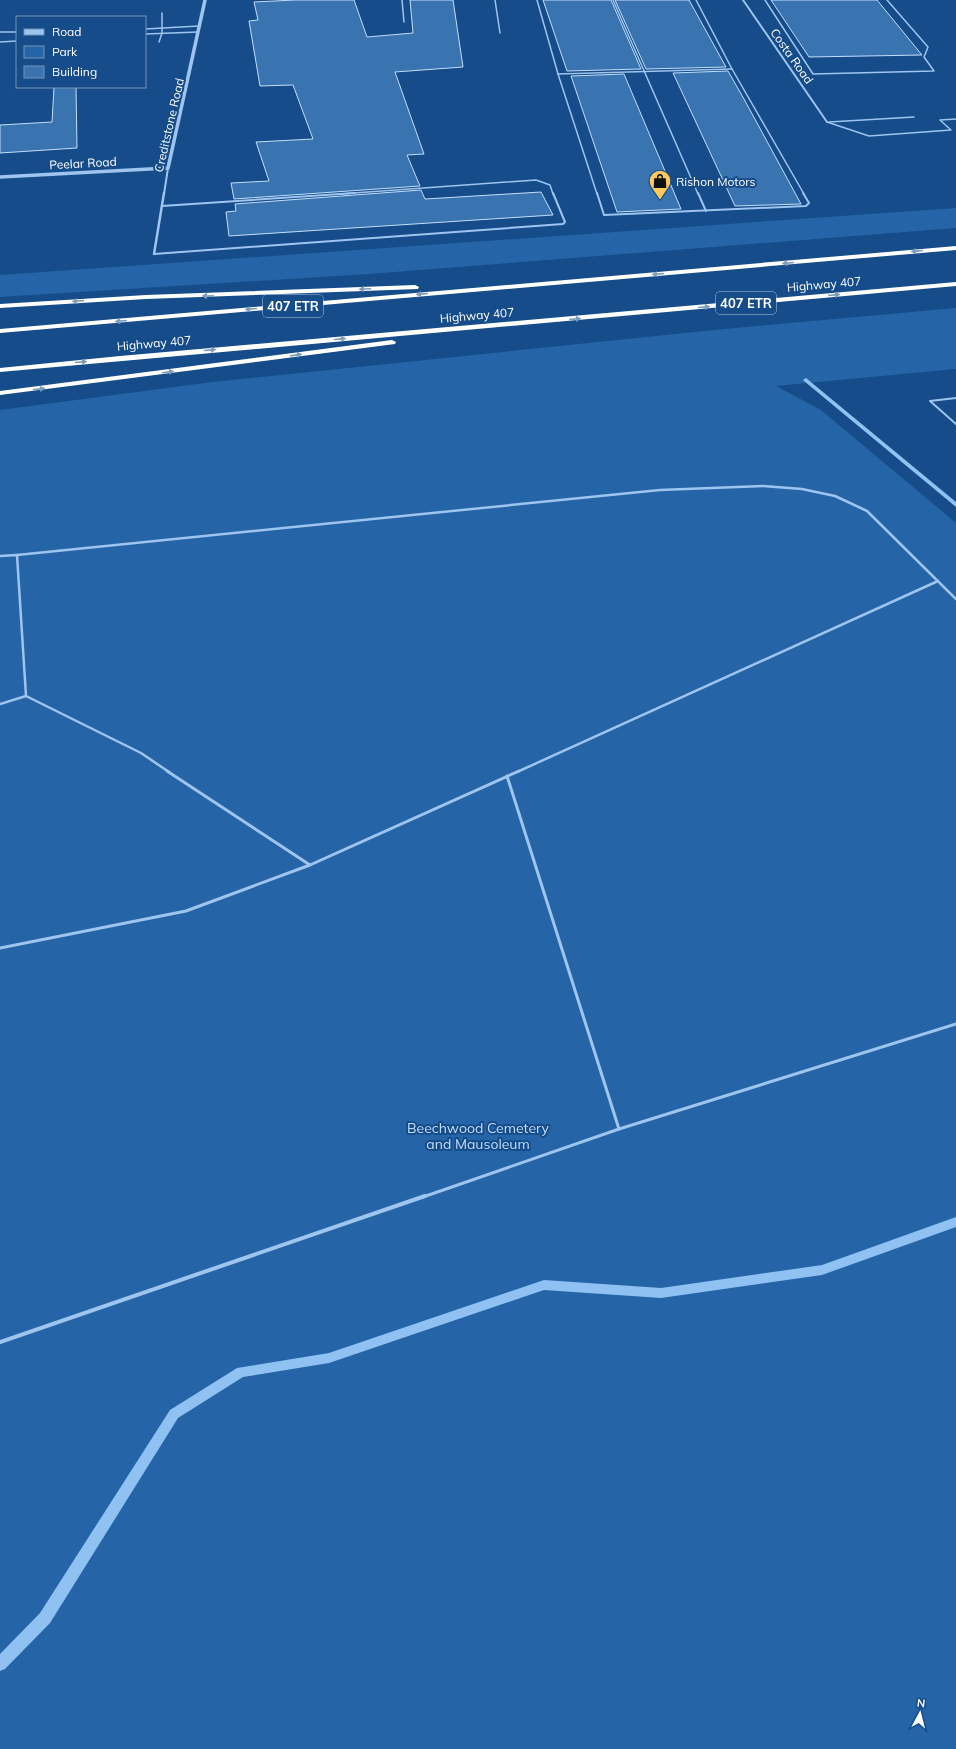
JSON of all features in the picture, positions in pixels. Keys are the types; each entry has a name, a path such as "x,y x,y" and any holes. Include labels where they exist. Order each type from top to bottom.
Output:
{"highway":[{"name":"Highway 407","path":"0,331 956,248"},
{"path":"0,306 146,297 586,280"},
{"name":"Highway 407","path":"0,370 252,346 956,284"},
{"path":"0,394 536,322"}],"street":[{"name":"Creditstone Road","path":"154,254 168,168 180,120 205,0"},
{"name":"Costa Road","path":"743,0 827,122"},
{"name":"Peelar Road","path":"0,177 168,168"}],"lane":[{"path":"402,0 404,22"},
{"path":"495,0 500,33"},
{"path":"537,0 558,74 604,215 806,206 809,203 768,129 732,69 696,0"},
{"path":"613,0 706,211"},
{"path":"765,0 813,74 934,71 924,57 928,47 887,0"},
{"path":"159,42 162,34 162,14"},
{"path":"146,29 199,26"},
{"path":"0,32 16,32"},
{"path":"146,34 198,32"},
{"path":"0,42 16,41"},
{"path":"558,74 732,69"},
{"path":"827,122 914,116"},
{"path":"827,122 869,136 951,130 940,120 956,119"},
{"path":"154,254 556,225 563,224 565,222 550,185 547,182 536,180 162,206"},
{"path":"956,398 930,401 956,424"},
{"path":"0,556 660,490 763,486 802,490 836,496 867,511 956,599"},
{"path":"17,554 26,696"},
{"path":"0,948 186,911 310,865 938,581"},
{"path":"0,704 26,696 141,753 310,865"},
{"path":"507,776 619,1129"},
{"path":"0,1342 619,1129 956,1024"}],"green space":[{"path":"956,208 956,228 369,274 0,297 0,275"},
{"name":"Beechwood Cemetery and Mausoleum","path":"956,308 956,369 776,386 821,410 956,523 956,1749 0,1749 0,410 212,382 724,329"}],"building":[{"path":"354,0 367,37 413,33 410,0 453,0 463,67 395,72 424,154 407,155 420,186 234,199 231,183 269,181 256,142 313,139 293,85 260,86 249,21 258,20 254,2"},
{"path":"543,0 611,0 641,69 567,71"},
{"path":"615,0 689,0 726,67 646,69"},
{"path":"771,0 877,0 922,55 809,57"},
{"path":"728,71 801,204 735,206 673,73"},
{"path":"624,74 681,209 617,212 571,76"},
{"path":"54,88 76,88 77,148 0,153 0,125 52,122"},
{"path":"421,190 425,199 541,192 553,215 229,236 226,212 236,211 235,204"}],"waterway":[{"path":"806,380 956,505"},
{"path":"0,1664 45,1618 174,1414 241,1372 329,1358 544,1285 661,1293 822,1270 956,1222"}],"place":[{"name":"Rishon Motors","path":"660,200"}]}
